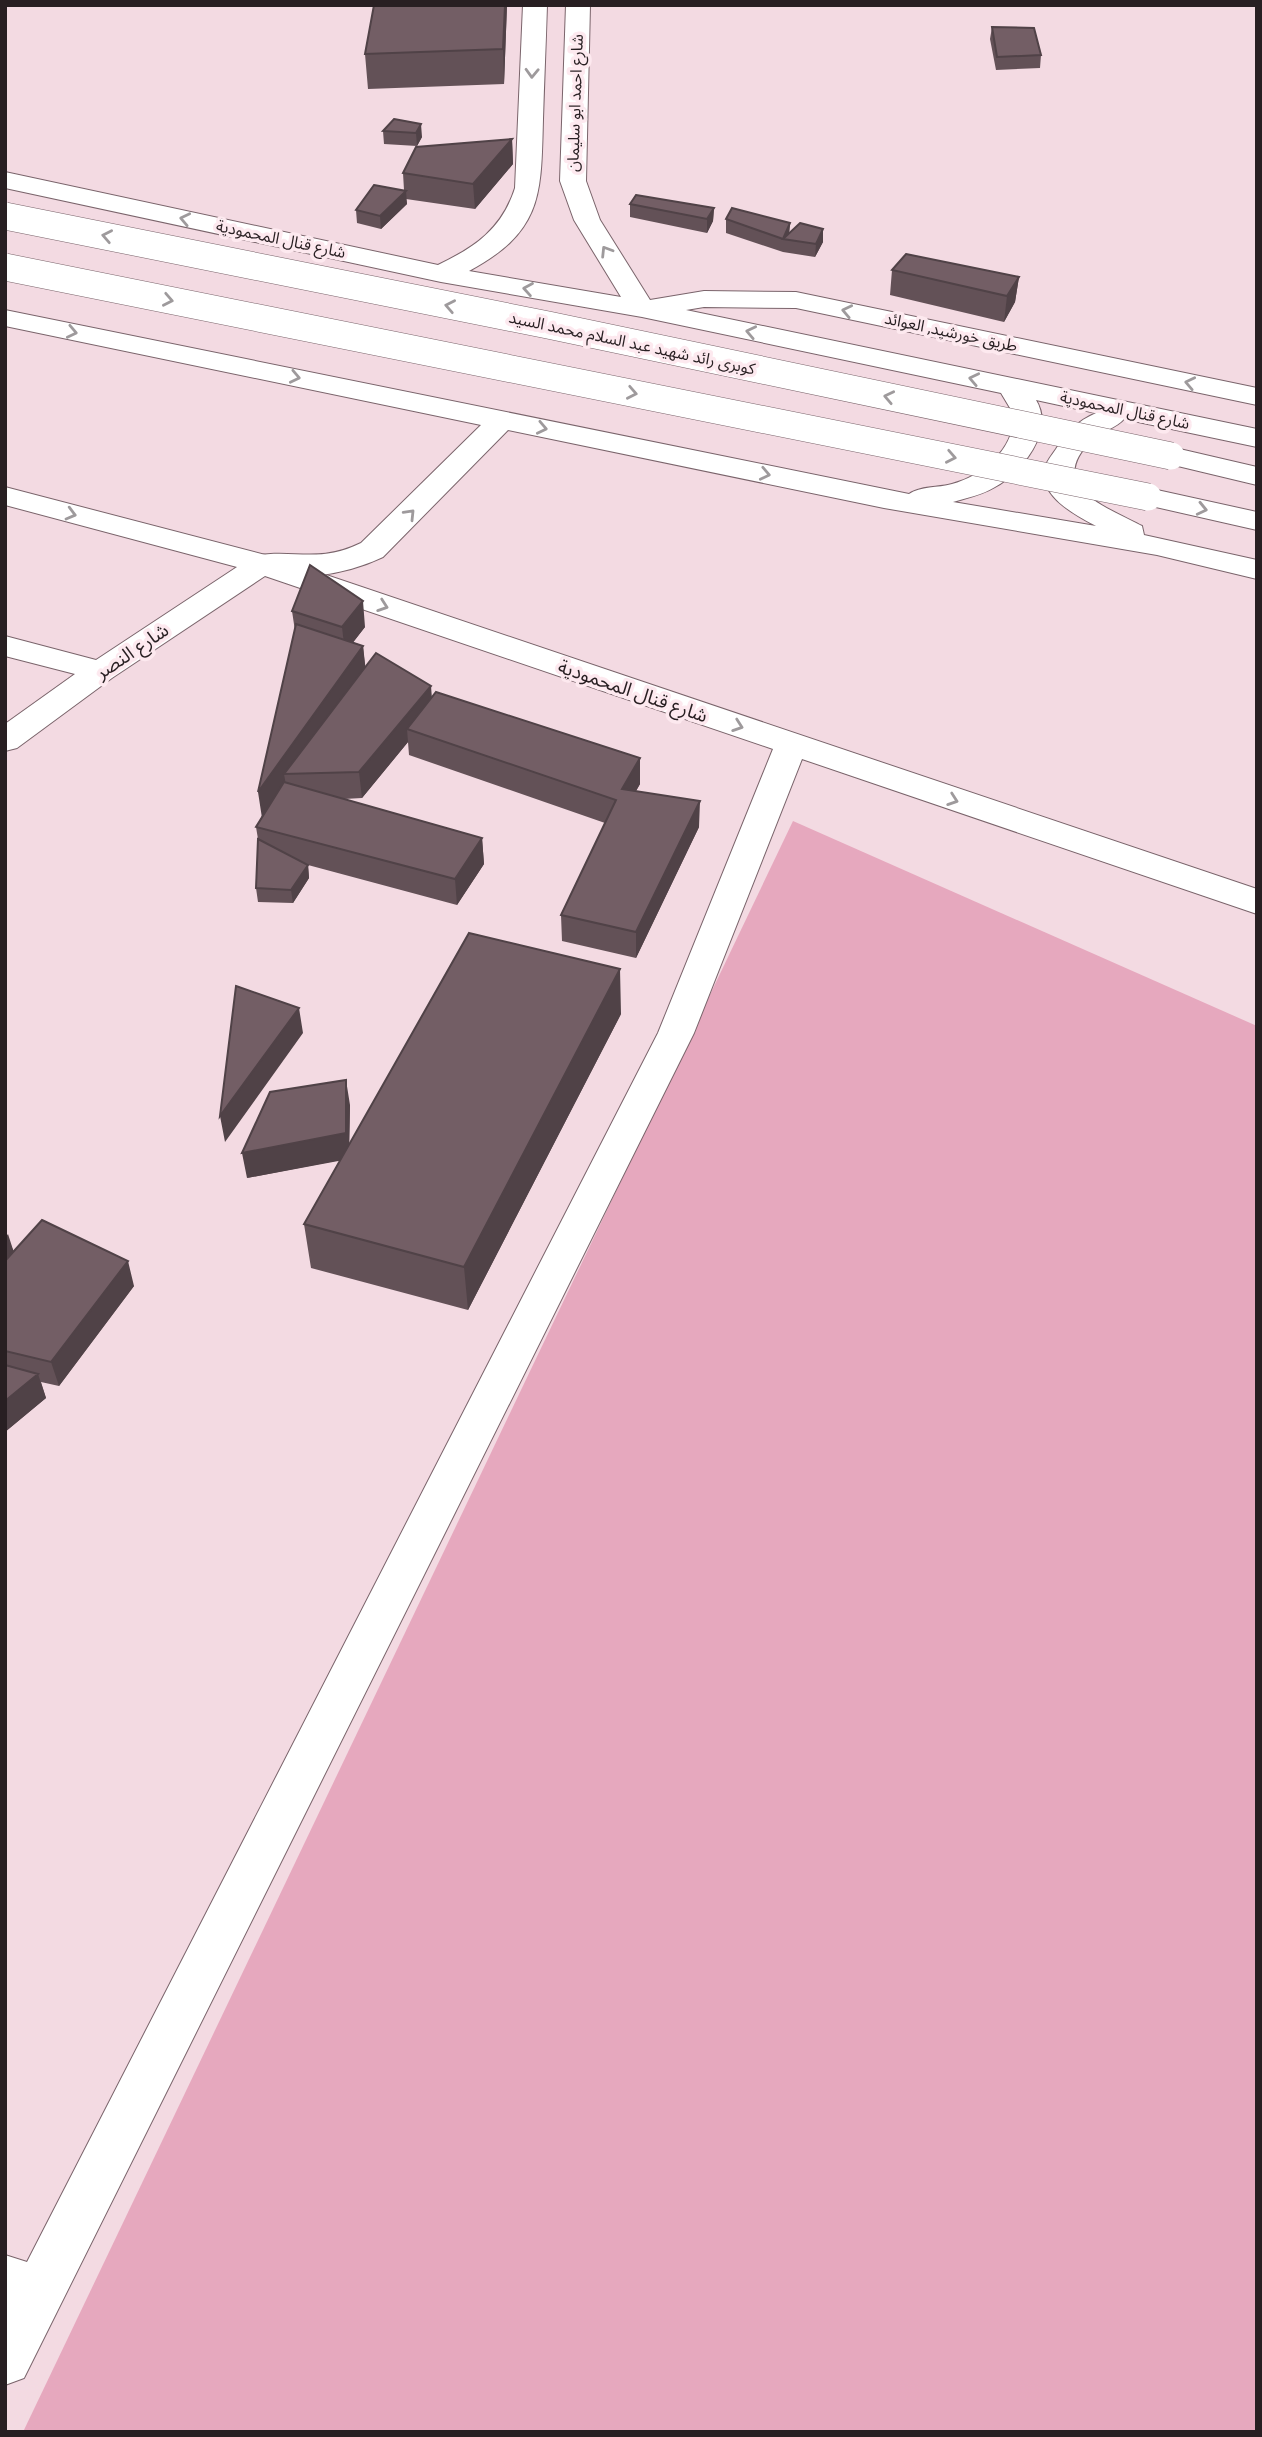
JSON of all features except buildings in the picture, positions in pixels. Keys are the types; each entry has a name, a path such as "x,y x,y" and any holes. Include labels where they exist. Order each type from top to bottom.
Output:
{"main road":[{"path":"441,274 478,256 505,235 522,212 528,188 535,5"},
{"name":"شارع احمد ابو سليمان","path":"578,5 573,181 587,220 642,309"},
{"name":"شارع قنال المحمودية","path":"5,180 441,274 642,309 1257,438"},
{"path":"5,218 78,196"},
{"name":"كوبرى رائد شهيد عبد السلام محمد السيد","path":"5,218 562,328 1257,476"},
{"path":"5,267 1257,521"},
{"name":"طريق خورشيد, العوائد","path":"642,309 704,299 796,300 1257,397"},
{"path":"5,318 884,499 1157,546 1257,570"},
{"path":"884,499 942,496 967,489 1002,471 1014,459 1030,422 1027,406 1007,385"},
{"path":"1136,412 1095,423 1078,437 1059,470 1059,481 1076,502 1157,546"},
{"path":"262,564 320,567 350,561 372,550 502,420"},
{"name":"شارع قنال المحمودية","path":"5,496 262,564 1257,902"},
{"name":"شارع النصر","path":"11,731 262,564"},
{"path":"5,646 101,671"},
{"path":"5,2359 22,2286 676,1033 791,744"}],"shaded area":[{"path":"793,821 1257,1026 1257,2432 23,2432"}]}
